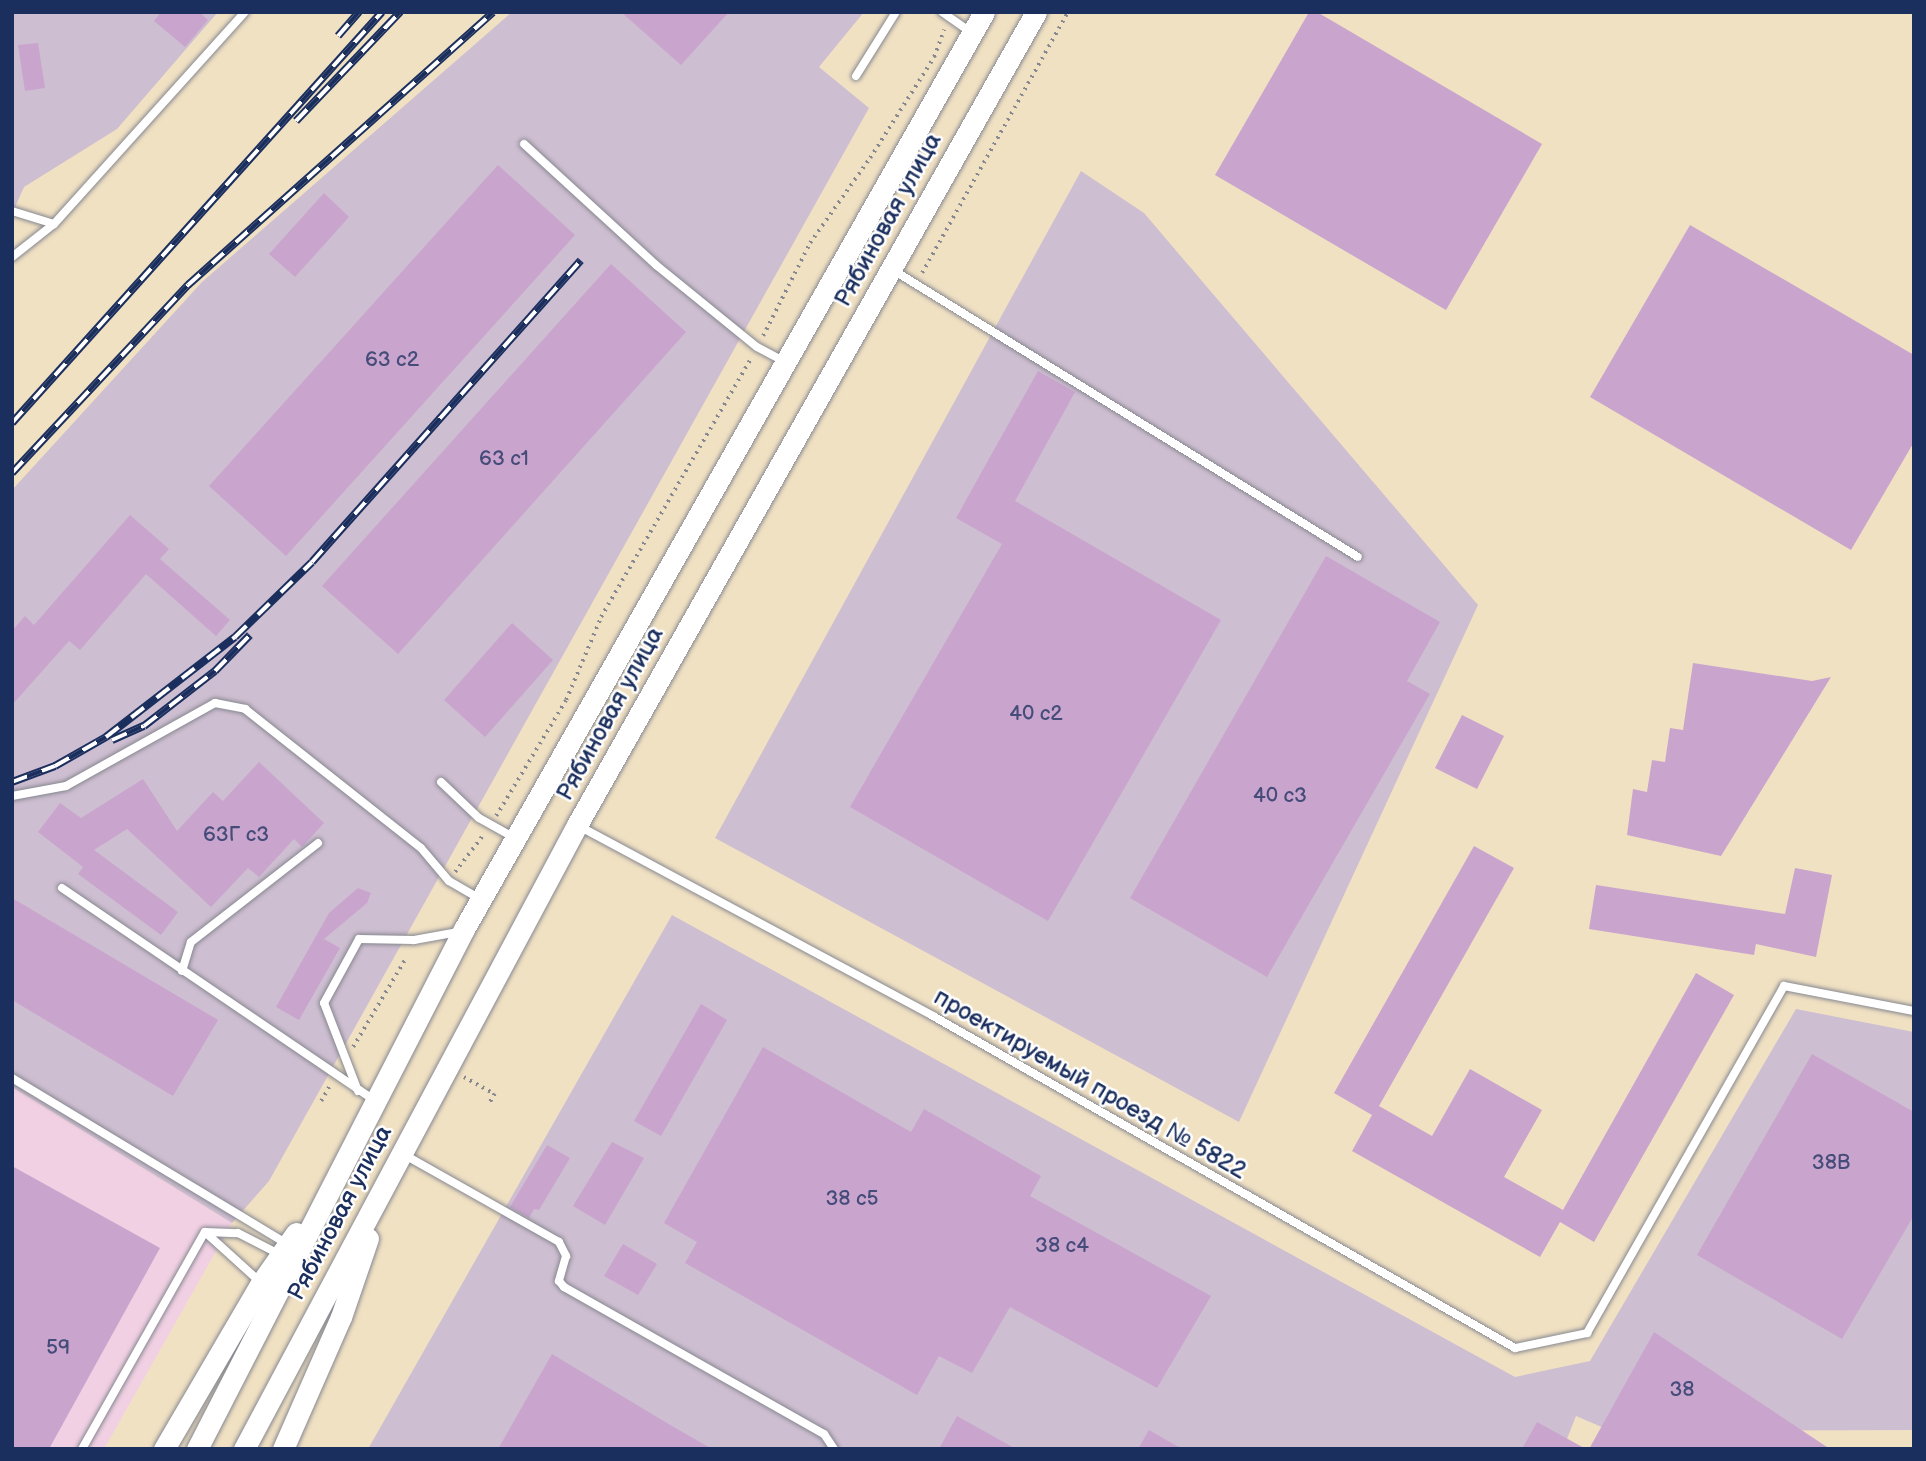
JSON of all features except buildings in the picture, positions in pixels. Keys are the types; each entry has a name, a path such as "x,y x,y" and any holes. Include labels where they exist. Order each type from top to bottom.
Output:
{"main road":[{"name":"Рябиновая улица","path":"197,1449 335,1181 366,1096 464,929 984,12"},
{"name":"Рябиновая улица","path":"244,1449 577,825 1035,12"},
{"path":"283,1449 341,1317 388,1176"},
{"path":"164,1449 261,1283 335,1181"}],"lane":[{"path":"12,257 54,224 245,12"},
{"path":"856,76 896,12"},
{"path":"946,15 972,33"},
{"path":"524,144 656,265 757,347 785,362"},
{"path":"12,211 54,224"},
{"path":"891,268 1358,556"},
{"path":"12,796 66,786 215,704 245,709 279,733 421,848 449,881 480,899"},
{"path":"441,782 491,825 515,838"},
{"name":"проектируемый проезд № 5822","path":"577,825 933,1016 1515,1348 1587,1333 1784,986 1914,1011"},
{"path":"183,971 191,942 318,843"},
{"path":"62,888 366,1096"},
{"path":"366,1096 324,1003 359,939 414,940 464,929"},
{"path":"12,1078 285,1249"},
{"path":"401,1153 559,1242 566,1256 559,1280 564,1287 824,1434 834,1449"},
{"path":"205,1232 238,1233 285,1249"},
{"path":"205,1232 261,1283"},
{"path":"82,1449 205,1232"}],"path":[{"path":"916,284 1068,12"},
{"path":"449,881 491,825 566,700 601,617 757,347 810,243 933,57 946,15"},
{"path":"347,1057 406,958"},
{"path":"457,1074 495,1094 489,1104"},
{"path":"321,1101 336,1076"}],"shaded area":[{"path":"12,12 218,12 117,129 24,187 12,214"},
{"path":"512,12 864,12 819,67 869,108 269,1181 232,1223 12,1087 12,490 202,282"},
{"path":"1081,171 1144,213 1478,605 1239,1122 715,838"},
{"path":"672,915 1515,1377 1590,1361 1796,1009 1914,1032 1914,1430 1611,1431 1576,1416 1563,1449 368,1449"},
{"path":"12,1087 232,1223 104,1449 12,1449"}],"railway":[{"path":"338,36 359,12"},
{"path":"12,423 382,12"},
{"path":"296,121 400,12"},
{"path":"12,473 188,285 493,12"},
{"path":"12,782 55,766 106,737 235,637 312,562 581,260"},
{"path":"112,740 144,726 215,671 250,635"}]}
